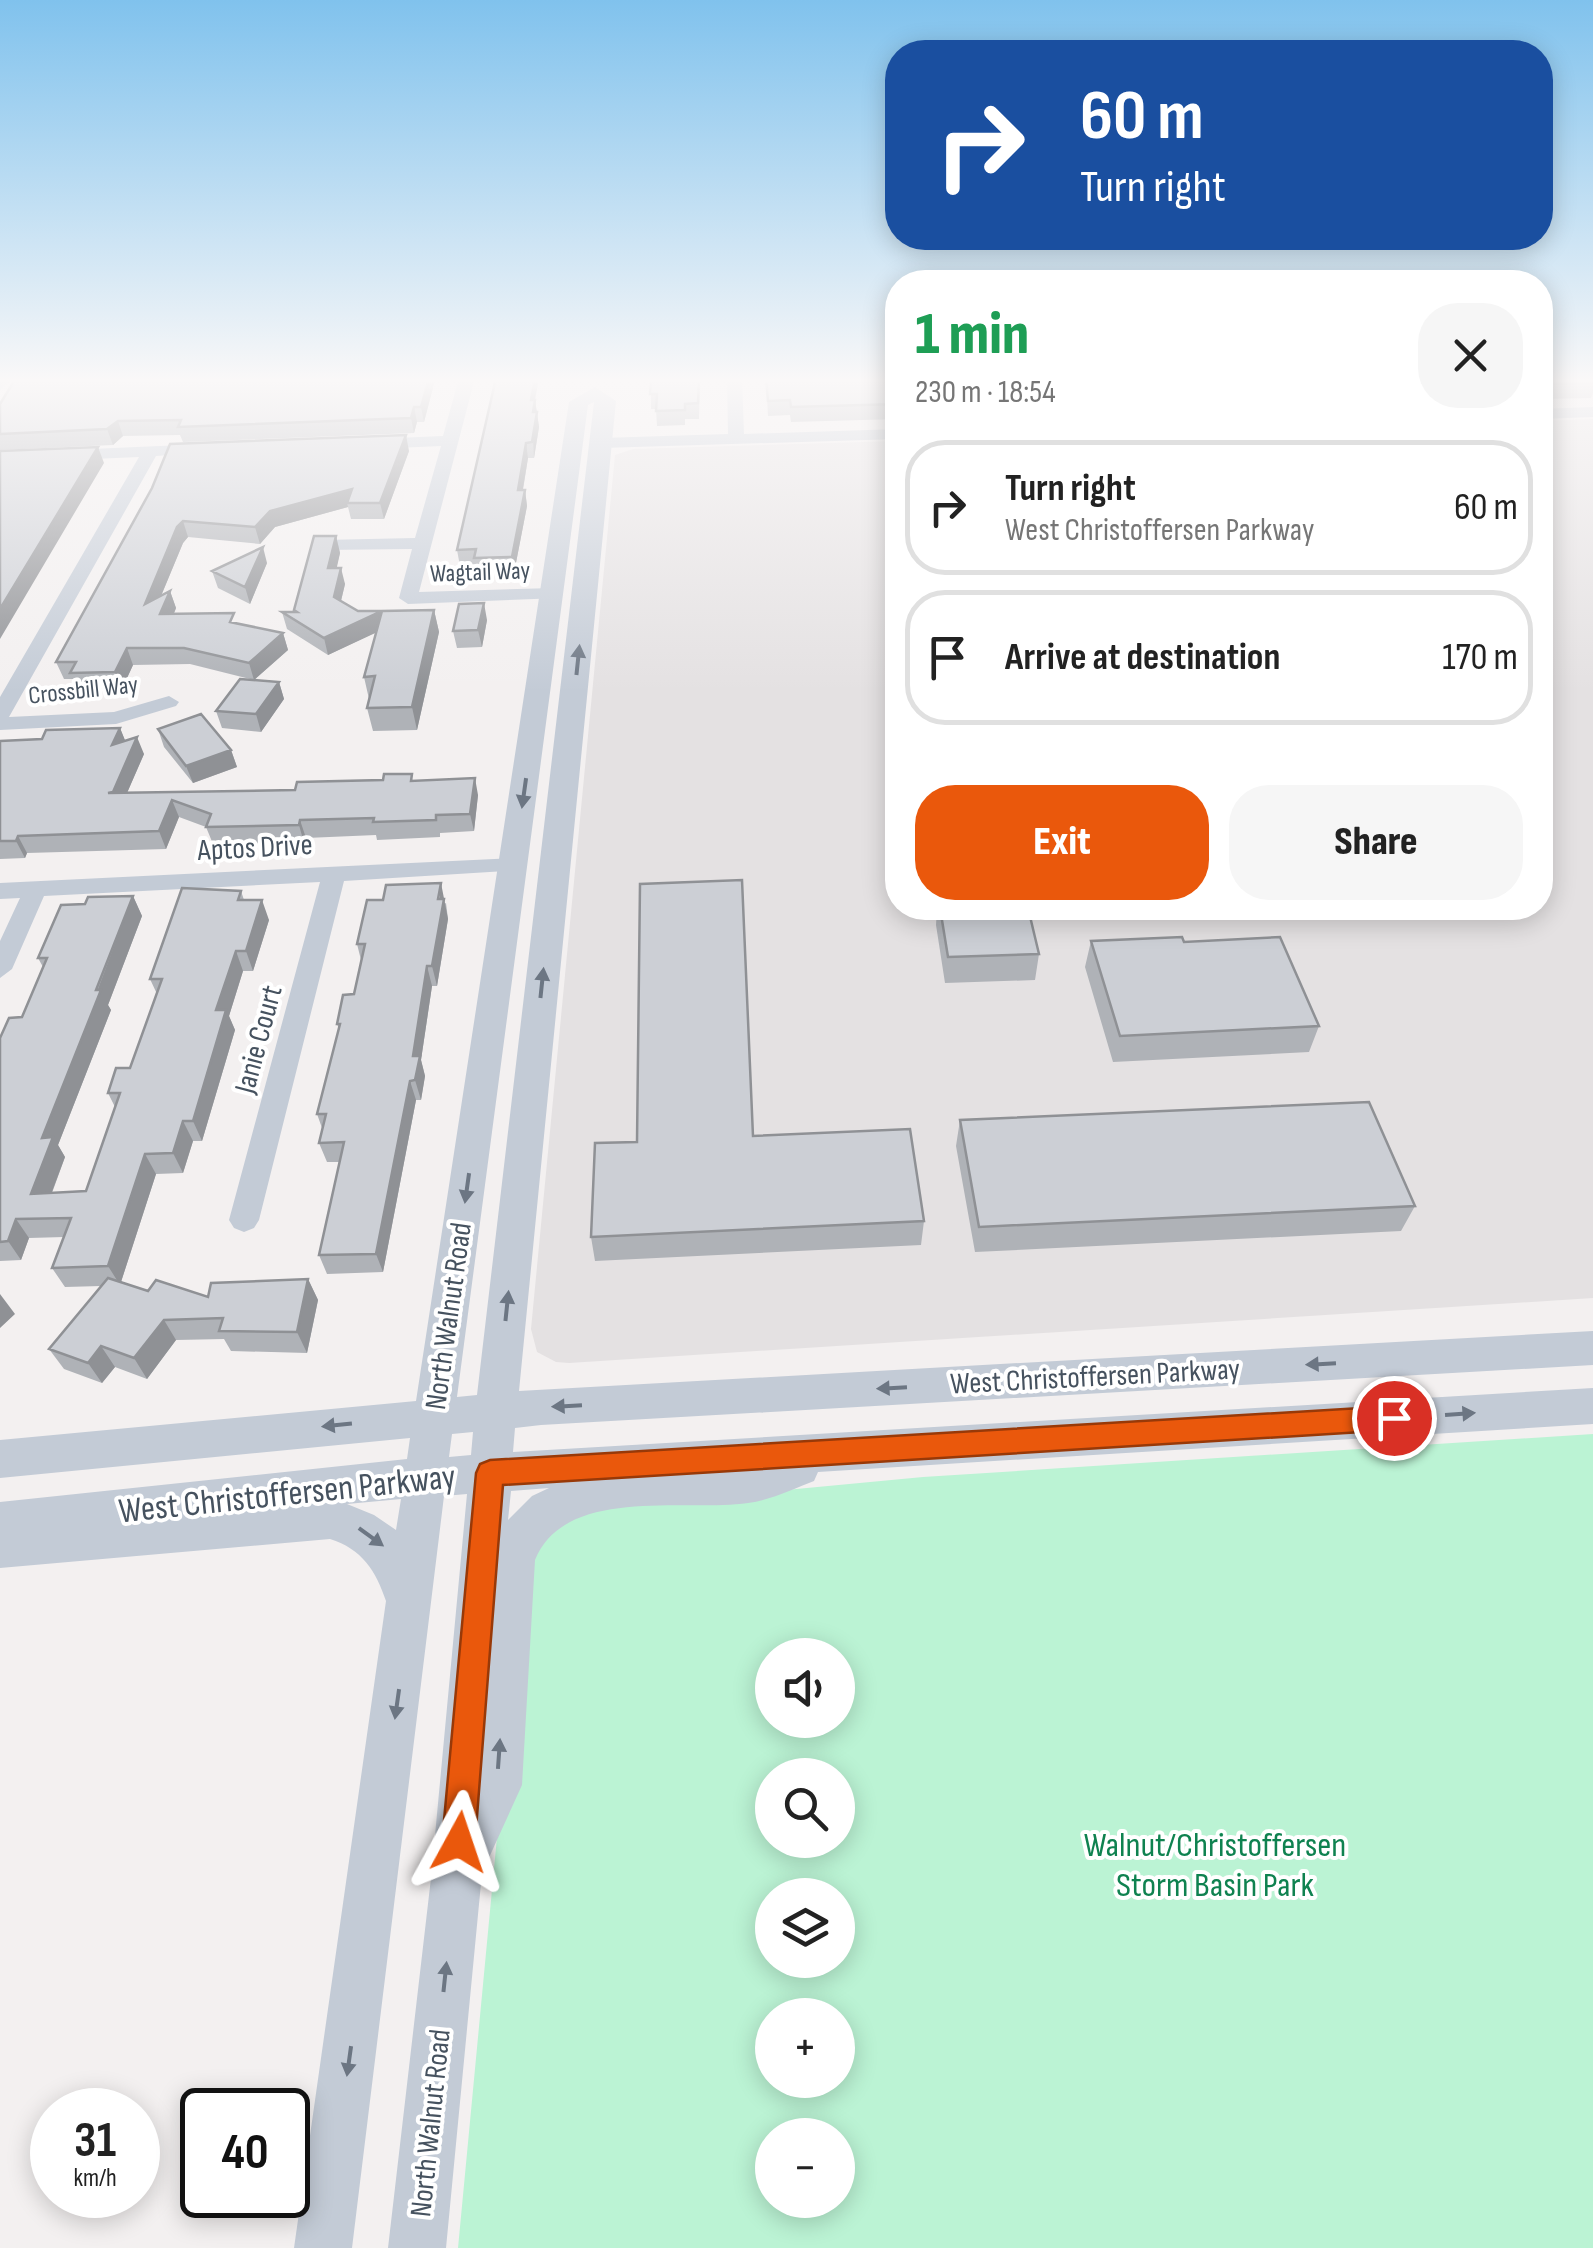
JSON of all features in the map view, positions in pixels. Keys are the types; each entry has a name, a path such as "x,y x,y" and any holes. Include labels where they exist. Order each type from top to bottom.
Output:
{"street":[{"path":"0,714 132,483"},
{"path":"322,544 424,543 440,483"},
{"name":"North Walnut Road","path":"323,2248 425,1478 568,483"},
{"name":"North Walnut Road","path":"417,2248 456,1878 496,1411 598,483"},
{"name":"Wagtail Way","path":"424,543 408,598 552,594"},
{"name":"Crossbill Way","path":"0,724 116,718 169,702"},
{"name":"Aptos Drive","path":"0,892 514,865"},
{"name":"Janie Court","path":"244,1220 334,873"},
{"path":"0,969 36,888"},
{"name":"West Christoffersen Parkway","path":"0,1459 496,1411 1593,1348"},
{"name":"West Christoffersen Parkway","path":"0,1522 490,1473 1593,1406"},
{"path":"456,1878 497,1785 513,1560 523,1528 548,1508 581,1496 750,1484 837,1453"},
{"path":"0,1547 330,1519 357,1526 386,1547 399,1569 410,1608"}],"shaded area":[{"path":"612,483 885,483 885,920 1553,920 1553,483 1593,483 1593,1298 569,1363 556,1362 537,1352 531,1329"}],"green space":[{"name":"Walnut/Christoffersen Storm Basin Park","path":"1593,1434 1593,2248 458,2248 523,1563 572,1510 923,1477"}],"building":[{"path":"0,483 76,483 0,609"},
{"path":"154,483 388,483 380,503 347,503 352,489 270,511 255,527 183,521 177,527 145,604 170,591 160,614 234,613 230,622 283,633 249,663 184,648 127,648 115,672 70,673 76,662 56,662"},
{"path":"472,483 519,483 518,490 525,490 512,557 474,558 476,549 457,550"},
{"path":"314,536 336,536 328,568 341,568 334,597 358,611 382,611 324,638 282,612 297,612 294,610"},
{"path":"263,547 245,587 212,571"},
{"path":"484,603 478,630 453,631 459,604"},
{"path":"434,610 412,707 367,708 375,676 364,677 382,611"},
{"path":"240,679 279,682 256,714 216,711"},
{"path":"201,714 231,750 186,766 158,729"},
{"path":"120,728 112,745 137,737 113,792 108,793 295,790 297,782 383,780 384,774 412,774 411,781 475,778 470,814 436,815 436,820 300,820 299,825 206,827 211,814 172,800 159,831 18,836 16,841 0,841 0,741 42,739 46,730"},
{"path":"742,880 753,1136 910,1129 924,1221 591,1237 595,1143 637,1142 640,884"},
{"path":"441,883 438,899 444,899 432,966 427,966 413,1056 420,1056 415,1080 410,1081 376,1254 319,1255 344,1142 319,1143 326,1114 317,1114 340,1024 343,995 354,994 365,944 357,944 367,900 383,900 386,885"},
{"path":"182,888 241,891 238,900 262,900 246,951 236,951 216,1010 226,1010 193,1121 183,1121 173,1153 145,1154 108,1266 52,1268 71,1218 16,1219 8,1241 0,1242 0,1038 9,1018 22,1017 47,958 38,958 61,905 85,904 88,897 133,896 96,990 101,990 42,1138 53,1137 31,1194 86,1191 120,1093 108,1093 116,1068 130,1068 162,979 150,979"},
{"path":"942,920 1031,920 1039,954 948,957"},
{"path":"1182,937 1184,942 1280,937 1319,1026 1120,1036 1091,941"},
{"path":"1369,1102 1415,1206 979,1227 960,1120"},
{"path":"108,1278 148,1291 156,1280 208,1297 211,1283 308,1279 297,1332 219,1331 223,1318 164,1320 134,1358 101,1346 88,1363 49,1349"}],"route":[{"path":"459,1842 490,1473 1394,1418"}]}
